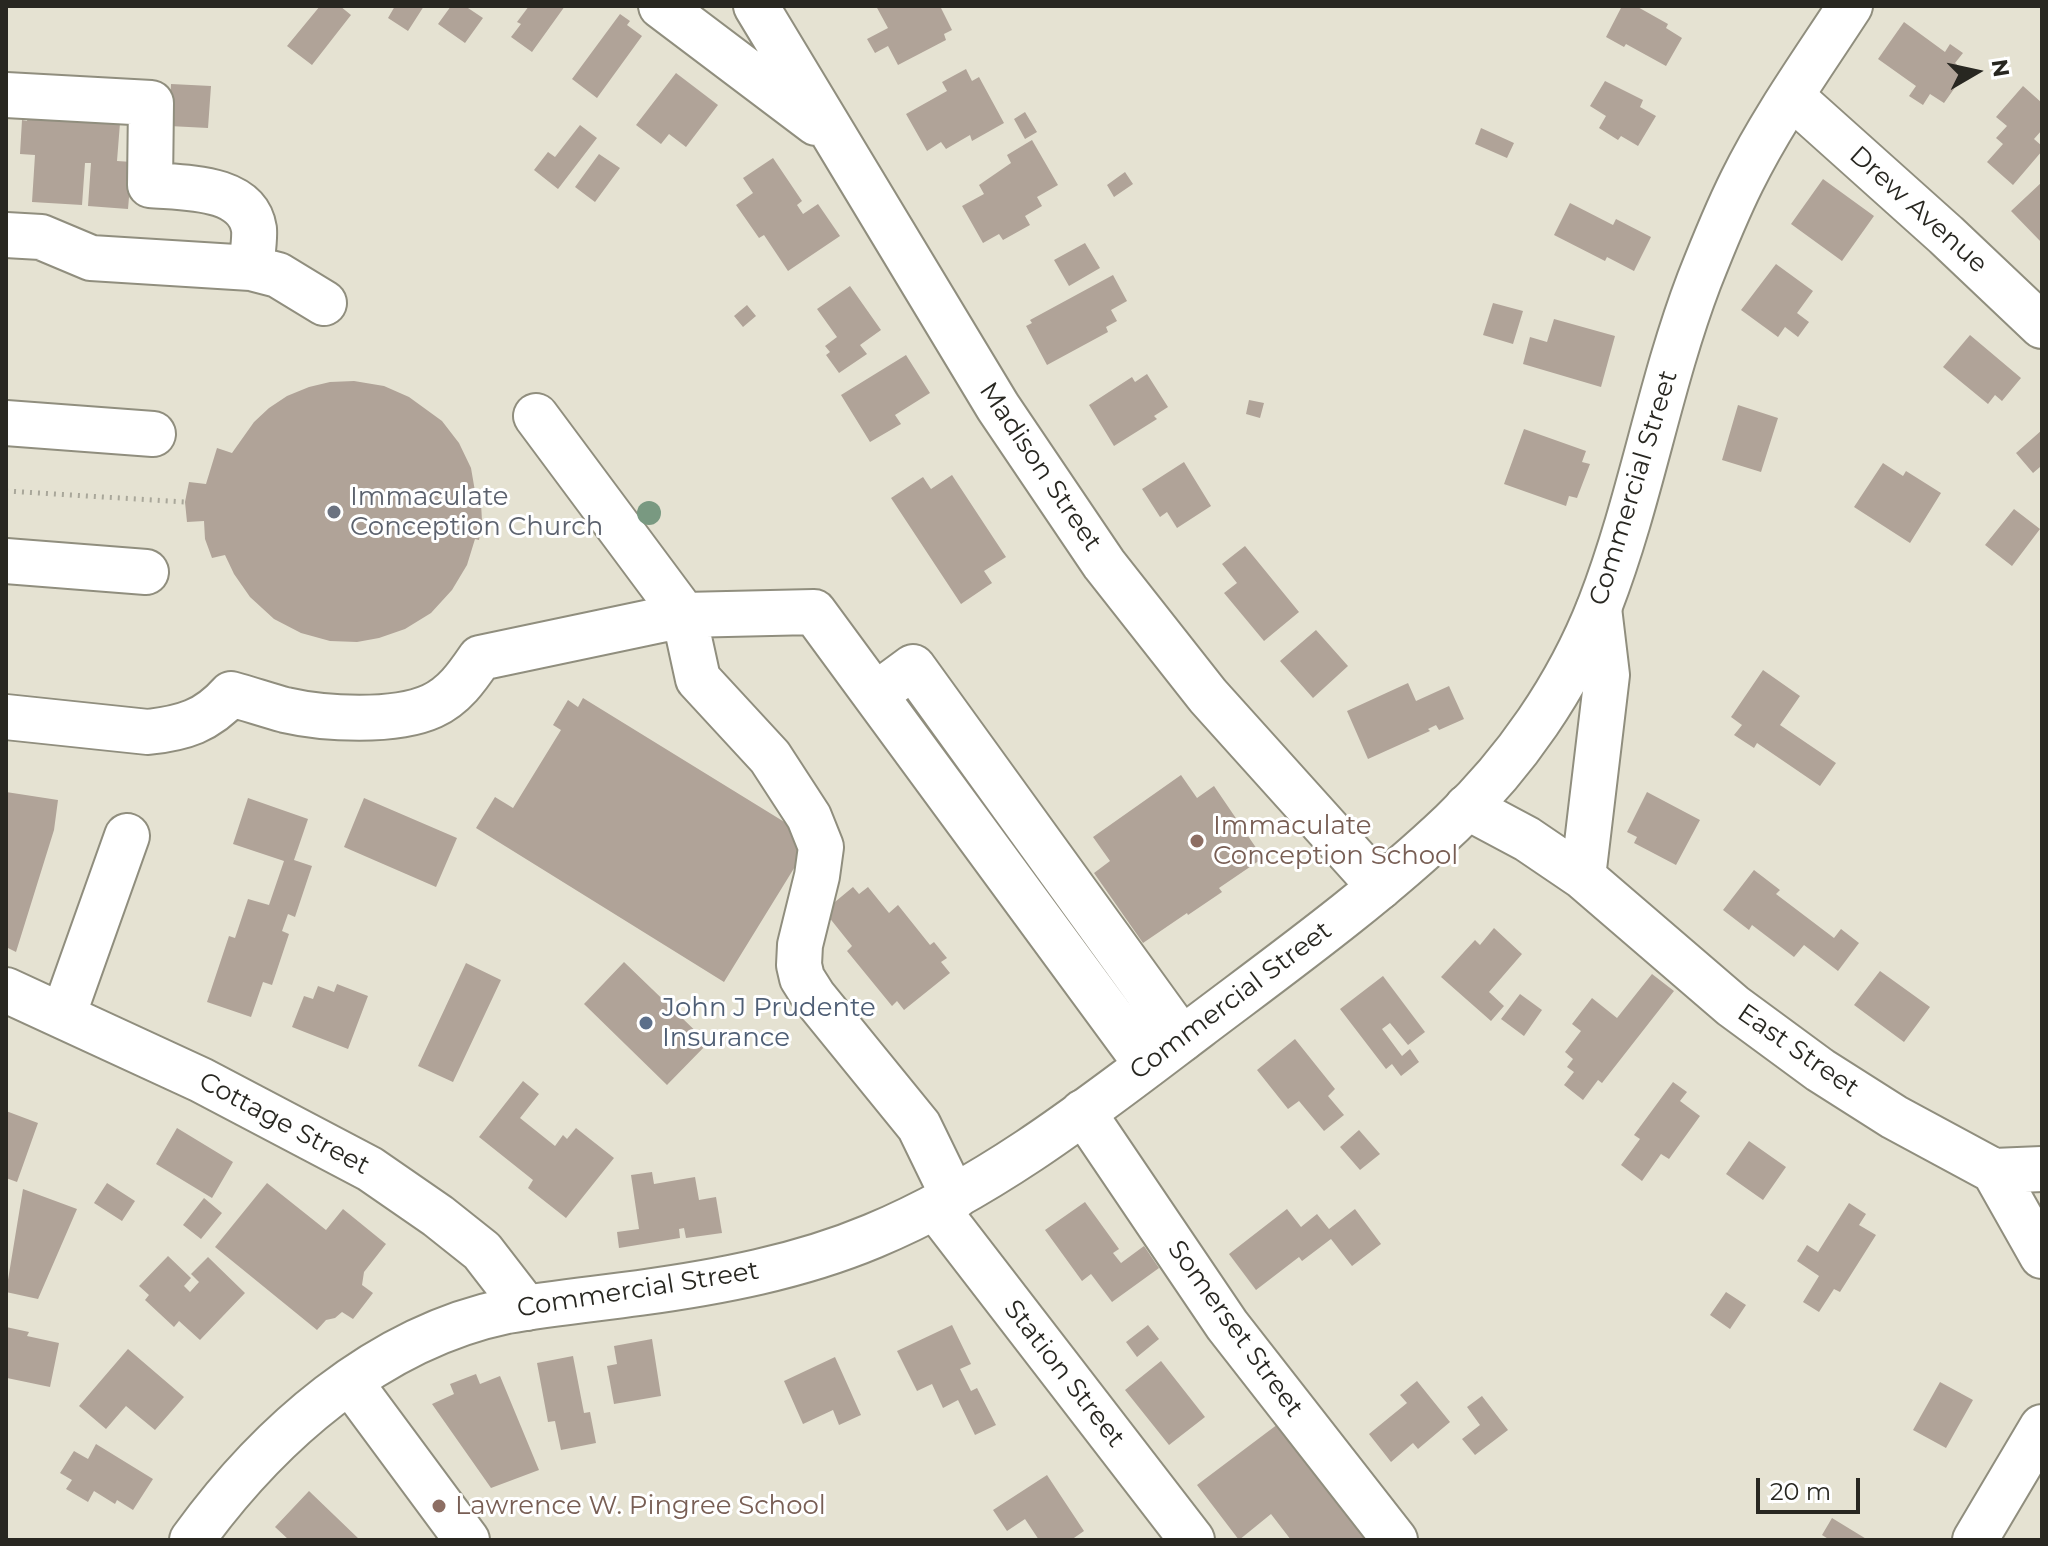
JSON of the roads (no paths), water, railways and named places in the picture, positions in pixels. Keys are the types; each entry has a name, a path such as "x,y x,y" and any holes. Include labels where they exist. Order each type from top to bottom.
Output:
{"street":[{"path":"661,6 831,134"},
{"name":"Madison Street","path":"756,6 998,407 1104,564 1208,696 1380,887"},
{"name":"Commercial Street","path":"192,1540 221,1500 260,1456 350,1382 422,1338 459,1324 526,1308 703,1283 776,1268 855,1243 945,1203 1017,1160 1182,1039 1380,887 1467,807 1513,758 1577,654 1599,608 1698,283 1742,180 1850,6"},
{"path":"6,95 151,103 150,185 206,190 233,200 249,214 254,230 251,268"},
{"name":"Drew Avenue","path":"1792,97 2042,326"},
{"path":"6,235 41,237 91,258 251,268 278,275 324,303"},
{"path":"536,416 684,615"},
{"path":"6,423 153,434"},
{"path":"6,561 146,572"},
{"path":"1583,877 1607,675 1599,608"},
{"path":"6,717 148,732 171,730 199,721 216,711 231,694 286,710 319,715 366,717 404,714 433,706 461,685 480,658 684,615 814,612 1147,1065"},
{"name":"Station Street","path":"684,615 698,679 776,766 809,817 821,847 819,868 800,945 802,978 919,1126 945,1203 1192,1540"},
{"path":"875,695 913,667 1182,1039"},
{"name":"East Street","path":"1467,807 1527,839 1583,877 1733,1006 1820,1070 1894,1117 1994,1171"},
{"path":"63,1016 127,836"},
{"name":"Cottage Street","path":"6,990 201,1080 370,1169 482,1251 526,1308"},
{"name":"Somerset Street","path":"1083,1112 1227,1325 1395,1540"},
{"path":"2042,1169 1994,1171 2042,1256"},
{"path":"350,1382 467,1540"},
{"path":"1975,1540 2042,1427"}],"place":[{"name":"Immaculate Conception Church","path":"334,512"},
{"name":"Immaculate Conception School","path":"1197,841"},
{"name":"John J Prudente Insurance","path":"646,1023"},
{"name":"Lawrence W. Pingree School","path":"439,1506"}]}
